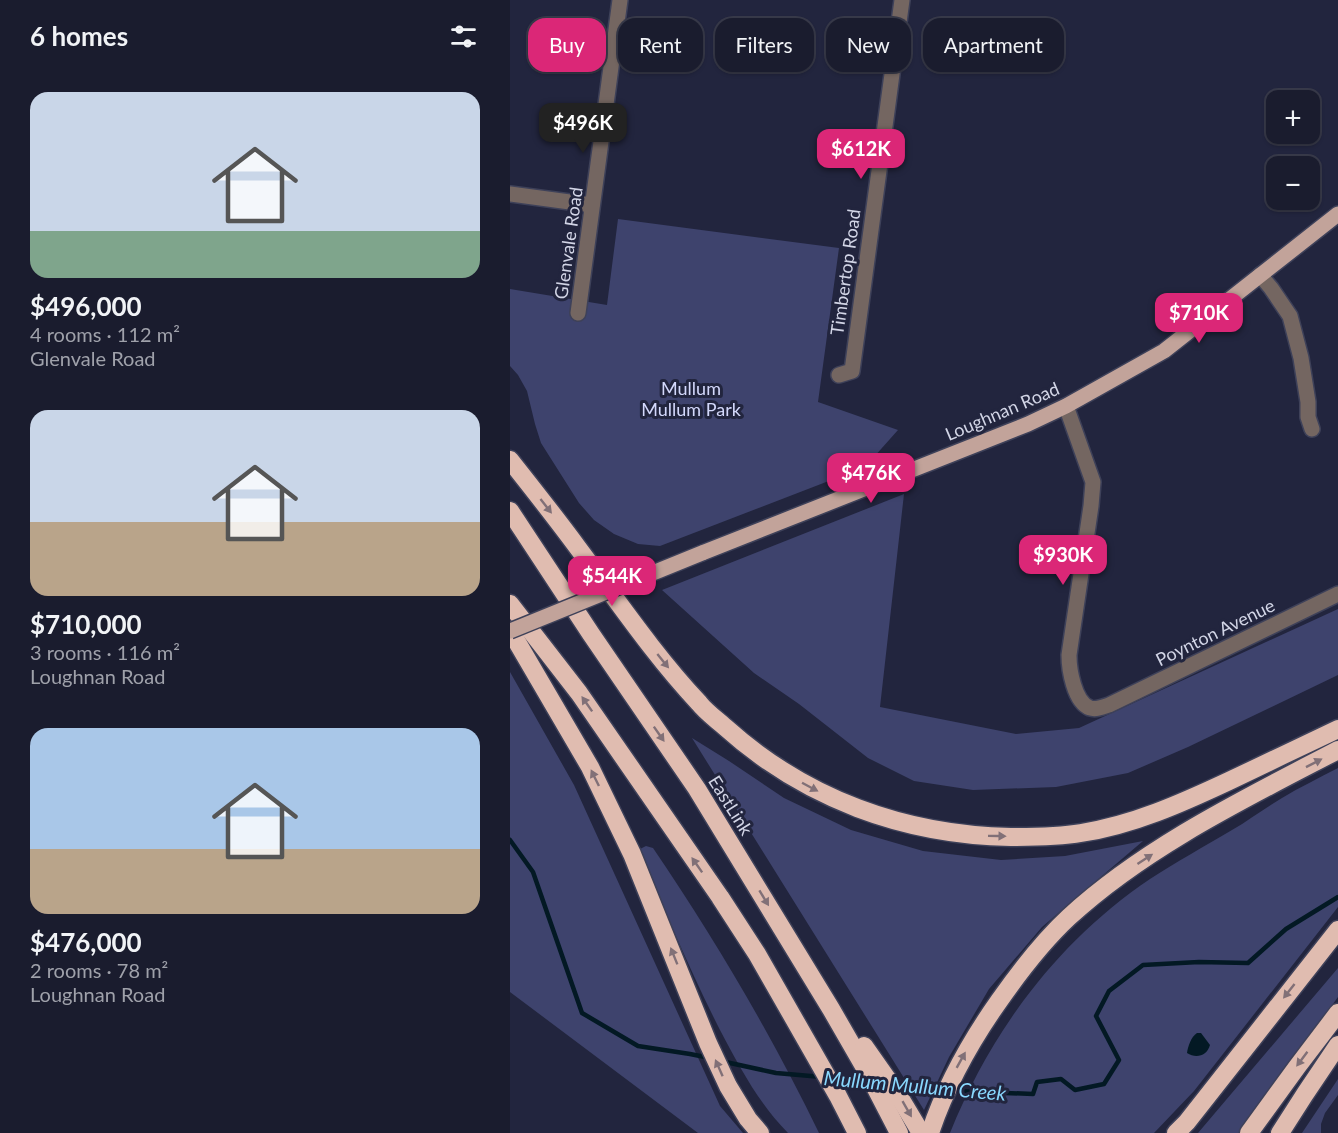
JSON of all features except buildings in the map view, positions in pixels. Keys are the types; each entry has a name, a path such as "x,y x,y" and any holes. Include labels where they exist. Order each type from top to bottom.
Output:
{"highway":[{"path":"510,459 631,620 700,705 743,744 785,773 829,797 878,816 928,829 981,836 1035,837 1082,833 1167,809 1338,729"},
{"name":"EastLink","path":"510,511 697,789 802,962 834,1009"},
{"path":"510,604 579,693 757,954 857,1133"},
{"path":"510,630 590,767 632,854 708,1043 728,1086 748,1119 760,1133"},
{"path":"930,1133 959,1063 990,1013 1027,962 1067,918 1124,872 1194,828 1338,750"},
{"path":"1176,1133 1338,930"},
{"path":"834,1009 898,1133"},
{"path":"834,1009 897,1093 921,1133"},
{"path":"1249,1133 1338,1013"},
{"path":"1280,1133 1338,1045"}],"main road":[{"name":"Loughnan Road","path":"510,630 1028,424 1066,406 1164,351 1338,213"}],"street":[{"name":"Glenvale Road","path":"578,313 620,0"},
{"name":"Timbertop Road","path":"852,375 902,0"},
{"path":"510,194 592,205"},
{"path":"1260,275 1290,316 1312,429"},
{"name":"Poynton Avenue","path":"1066,406 1093,482 1069,655 1072,681 1085,705 1093,708 1109,705 1338,594"}],"green space":[{"name":"Mullum Mullum Park","path":"618,219 839,248 818,402 898,430 865,467 660,546 638,544 614,534 594,520 579,503 541,443 527,391 510,366 510,289 607,305"},
{"path":"904,494 880,707 1016,734 1079,728 1338,609 1338,675 1188,747 1128,773 1056,787 973,790 914,781 868,758 799,704 754,673 662,590"},
{"path":"510,672 574,785 720,1106 743,1133 698,1133 510,992"},
{"path":"692,738 784,798 851,830 923,851 1001,860 1065,856 1143,841 1042,927 989,989 949,1057 924,1110"},
{"path":"1338,768 1338,907 1194,1091 1154,1133 950,1133 967,1095 1007,1024 1057,960 1086,930 1150,879 1289,794"},
{"path":"646,846 653,848 720,952 762,1023 819,1133 788,1133 750,1084 709,1008 638,850"},
{"path":"1338,968 1338,997 1248,1120 1241,1133 1198,1133"},
{"path":"1338,1079 1338,1095 1325,1113 1321,1133 1302,1133"}],"shaded area":[{"path":"1197,1033 1201,1033 1210,1045 1204,1054 1194,1056 1187,1053 1190,1042"}],"waterway":[{"name":"Mullum Mullum Creek","path":"510,840 533,872 582,1013 638,1046 710,1058"},
{"name":"Mullum Mullum Creek","path":"953,1091 1033,1094 1037,1082 1061,1079 1075,1090 1104,1084 1119,1060 1096,1016 1109,991 1143,965 1199,962 1248,963 1286,929 1338,897"},
{"name":"Mullum Mullum Creek","path":"721,1061 776,1073 822,1077"},
{"name":"Mullum Mullum Creek","path":"834,1077 864,1079"},
{"name":"Mullum Mullum Creek","path":"899,1086 941,1090"}]}
